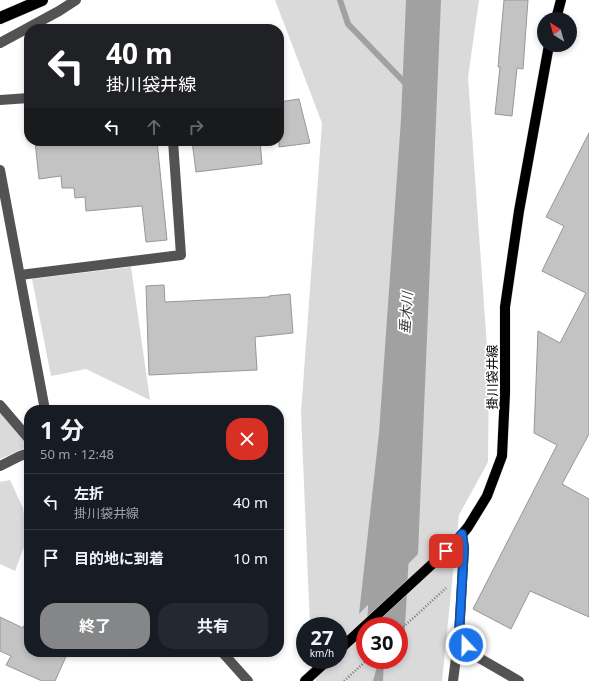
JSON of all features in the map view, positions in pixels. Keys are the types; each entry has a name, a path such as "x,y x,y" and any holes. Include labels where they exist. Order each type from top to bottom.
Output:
{"highway":[{"path":"0,18 42,0"}],"main road":[{"path":"558,12 561,0"},
{"name":"掛川袋井線","path":"348,642 454,544 468,527 487,496 502,456 505,393 505,307 518,211 548,52"},
{"path":"305,681 318,669"}],"street":[{"path":"35,24 76,0"},
{"path":"0,43 24,30"},
{"path":"0,100 24,98"},
{"path":"20,275 181,255 173,146"},
{"path":"0,170 2,199 20,275 44,405"},
{"path":"0,405 24,433"},
{"path":"0,466 24,455"},
{"path":"453,681 459,635 464,548 462,534"},
{"path":"459,635 474,655 519,681"},
{"path":"226,657 248,681"}],"path":[{"path":"408,623 448,586"},
{"path":"344,681 357,669"}],"shaded area":[{"path":"275,0 479,0 468,77 489,376 488,462 459,515 442,681 316,681 314,669 348,669 348,617 310,617 301,413 322,123"},
{"path":"131,267 150,400 86,369 51,376 32,279"},
{"path":"0,404 24,431 24,448 0,459"},
{"path":"10,480 23,508 24,547 15,571 0,564 0,482"}],"water":[{"path":"406,0 441,0 418,554 359,614 379,433 401,119"},
{"path":"376,669 384,669 383,681 373,681"}],"building":[{"path":"504,0 528,0 523,69 517,68 512,116 495,114 500,67 498,67"},
{"path":"299,99 310,143 279,147 284,146 284,101"},
{"path":"589,133 589,434 562,484 589,499 589,617 530,591 511,629 473,609 557,445 534,433 538,331 560,343 586,293 542,271 564,226 546,217"},
{"path":"36,146 158,146 167,240 146,242 142,206 86,211 85,197 75,198 74,188 62,188 61,176 39,179"},
{"path":"193,146 260,146 262,164 196,172"},
{"path":"164,285 165,302 269,297 290,294 293,333 255,337 257,370 149,375 146,286"},
{"path":"0,617 23,628 24,626 24,657 66,657 55,681 42,681 6,665 11,656 0,651"}],"waterway":[{"path":"340,0 348,24 407,85"},
{"name":"垂木川","path":"386,617 391,534"}],"route":[{"path":"446,551 462,534 464,548 459,635 466,645"}]}
